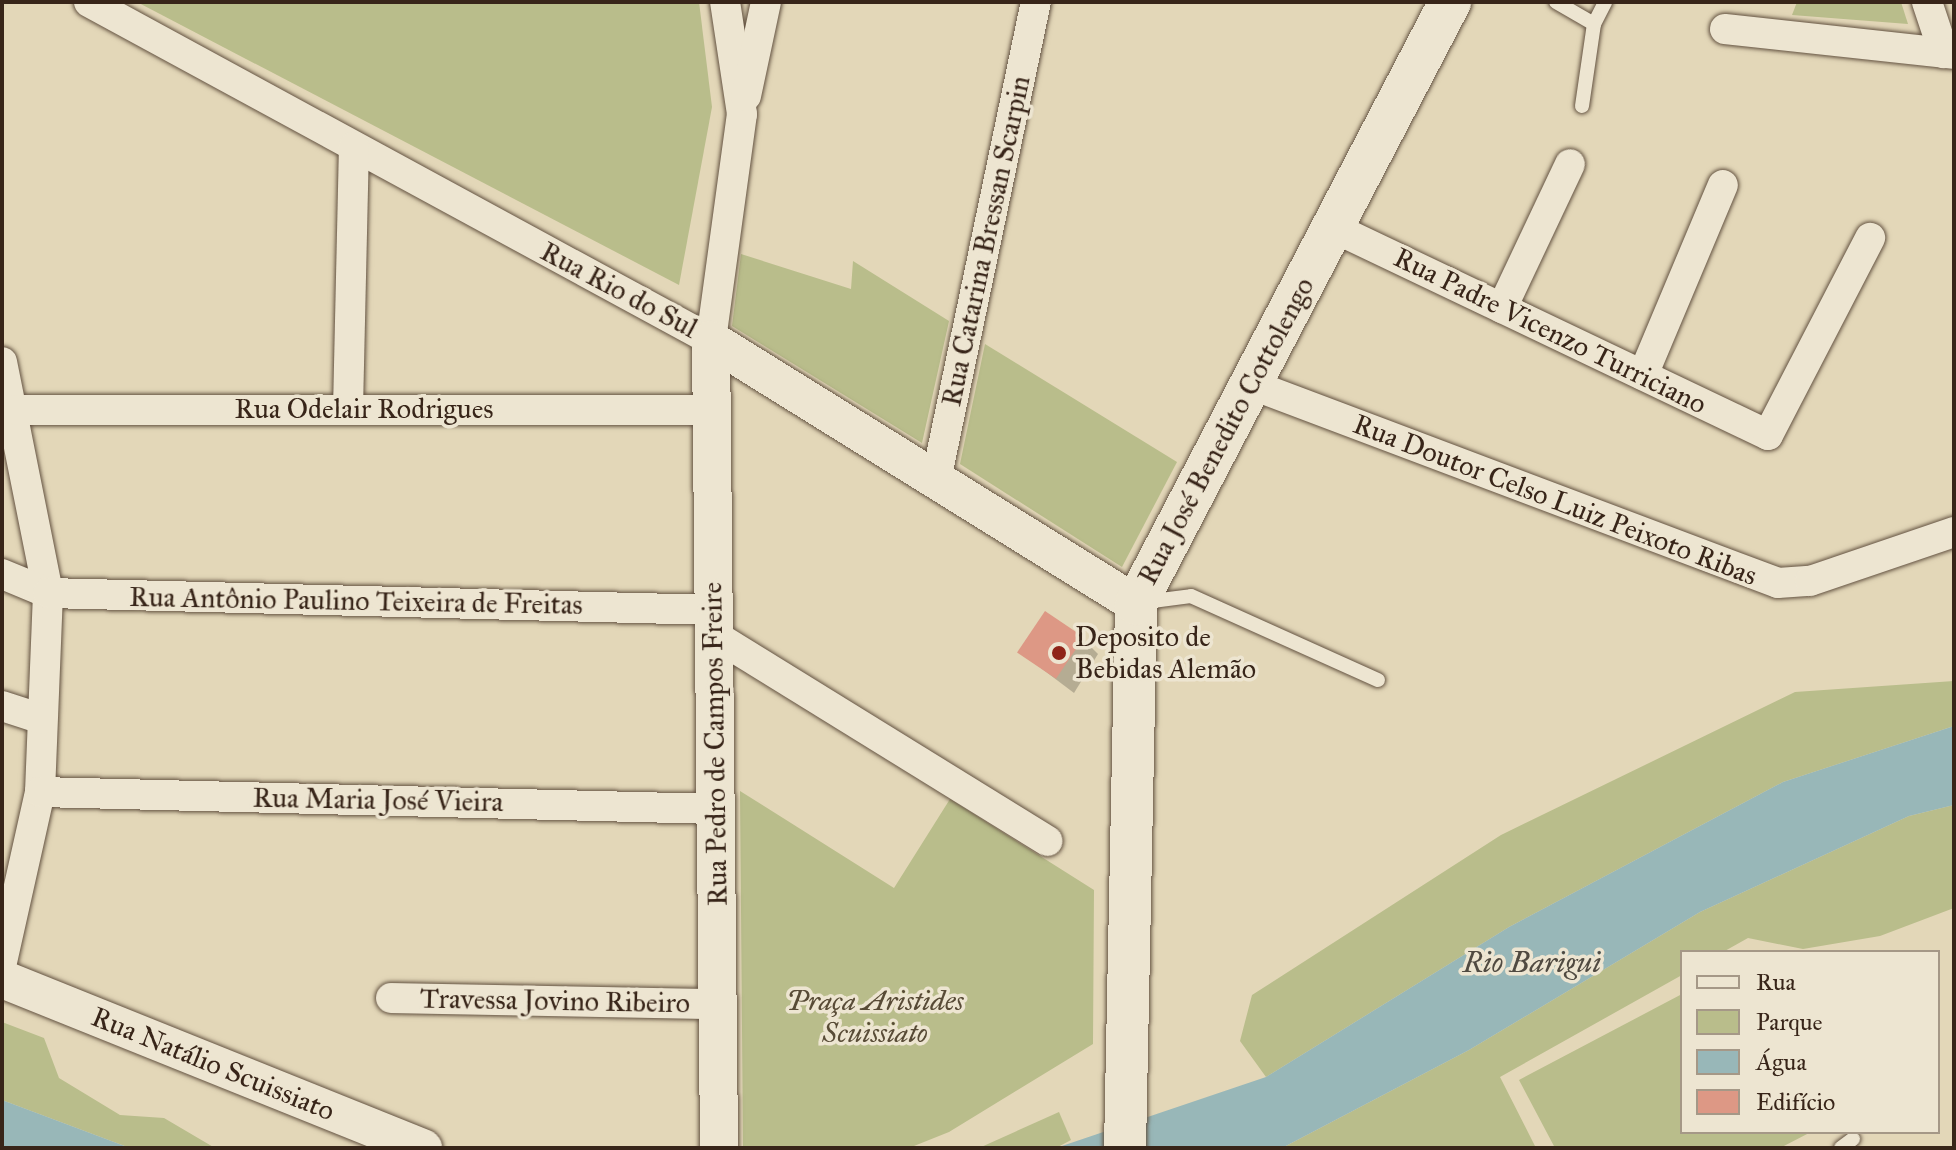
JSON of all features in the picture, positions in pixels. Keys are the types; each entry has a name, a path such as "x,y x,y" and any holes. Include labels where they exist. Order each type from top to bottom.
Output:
{"main road":[{"name":"Rua José Benedito Cottolengo","path":"1125,1148 1136,604 1450,2"}],"street":[{"name":"Rua Rio do Sul","path":"89,2 711,340 1136,604"},
{"path":"725,2 742,114"},
{"path":"711,340 742,114 766,2"},
{"name":"Rua Catarina Bressan Scarpin","path":"936,480 1036,2"},
{"path":"1725,29 1949,53 1927,2"},
{"path":"348,409 354,147"},
{"path":"1502,308 1570,164"},
{"path":"1643,375 1723,185"},
{"name":"Rua Padre Vicenzo Turriciano","path":"1332,227 1768,435 1870,238"},
{"name":"Rua Pedro de Campos Freire","path":"711,340 719,1148"},
{"path":"2,362 17,410 48,593 40,792 2,962"},
{"name":"Rua Doutor Celso Luiz Peixoto Ribas","path":"1250,384 1778,583 1810,581 1954,532"},
{"name":"Rua Odelair Rodrigues","path":"17,410 711,410"},
{"name":"Rua Antônio Paulino Teixeira de Freitas","path":"2,574 48,593 714,623"},
{"path":"714,623 1048,841"},
{"path":"2,706 42,719"},
{"name":"Rua Maria José Vieira","path":"40,792 716,809"},
{"name":"Rua Natálio Scuissiato","path":"2,979 423,1148"},
{"name":"Travessa Jovino Ribeiro","path":"391,998 718,1004"}],"lane":[{"path":"1556,2 1594,24"},
{"path":"1582,106 1594,24 1605,2"},
{"path":"1136,604 1191,596 1378,680"}],"green space":[{"path":"137,2 699,2 712,107 679,285"},
{"path":"1797,2 1901,2 1908,24 1792,15"},
{"path":"741,254 851,289 853,261 949,321 922,443 732,326"},
{"path":"985,344 1177,462 1122,567 960,464"},
{"path":"1954,681 1954,726 1783,782 1509,927 1266,1077 1240,1041 1252,995 1501,835 1795,692"},
{"name":"Praça Aristides Scuissiato","path":"740,791 894,888 950,799 1094,890 1093,1044 949,1132 909,1148 743,1148"},
{"path":"1954,805 1954,908 1880,936 1803,949 1748,938 1727,950 1680,950 1680,976 1500,1077 1536,1148 1282,1148 1469,1050 1700,912 1909,816"},
{"path":"1680,995 1680,1134 1807,1134 1780,1148 1555,1148 1519,1080"},
{"path":"2,1022 44,1038 59,1078 120,1115 164,1118 215,1148 130,1148 2,1100"},
{"path":"1059,1112 1071,1140 1056,1148 979,1148"}],"water":[{"name":"Rio Barigui","path":"1954,726 1954,805 1909,816 1700,912 1469,1050 1282,1148 1056,1148 1266,1077 1509,927 1783,782"},
{"path":"2,1100 130,1148 2,1148"}],"building":[{"path":"1045,611 1084,637 1056,679 1017,652"}],"place":[{"name":"Deposito de Bebidas Alemão","path":"1059,653"}]}
